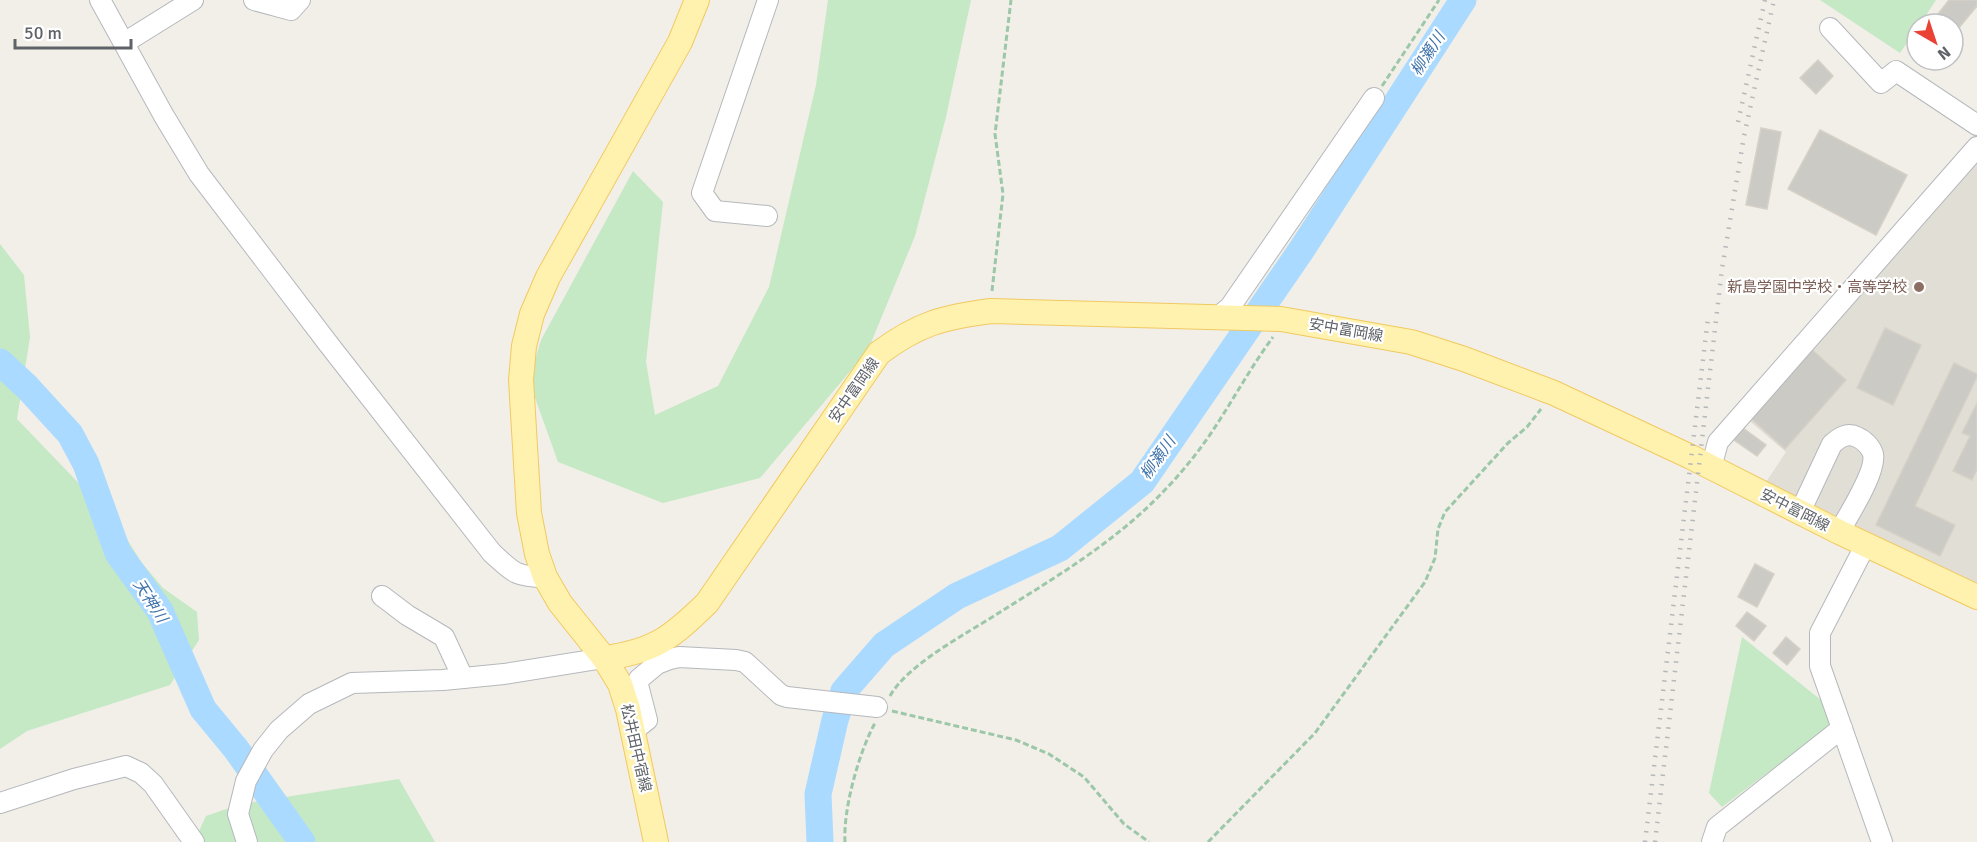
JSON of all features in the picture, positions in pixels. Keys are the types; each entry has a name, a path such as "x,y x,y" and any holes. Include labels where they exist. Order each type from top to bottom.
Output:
{"main road":[{"path":"604,658 560,603 545,577 537,554 529,513 521,391 524,346 548,278 680,42 697,0"},
{"name":"安中富岡線","path":"604,658 631,655 649,648 683,627 707,603 879,353 903,336 930,323 955,316 991,311 1221,316 1285,320 1411,342 1554,393 1977,597"},
{"name":"松井田中宿線","path":"604,658 620,684 633,731 656,842"}],"street":[{"path":"100,0 199,174 492,553 522,576 545,577"},
{"path":"124,43 193,0"},
{"path":"254,0 291,10 300,0"},
{"path":"767,216 715,211 702,193 768,0"},
{"path":"1830,28 1881,83 1896,70 1977,125"},
{"path":"1221,316 1230,307 1374,98"},
{"path":"1712,468 1718,442 1977,147"},
{"path":"1800,512 1832,444 1839,437 1856,436 1867,443 1872,450 1873,464 1839,532"},
{"path":"1866,544 1820,633 1820,666 1882,842"},
{"path":"382,597 444,638 463,678"},
{"path":"633,731 647,720 638,685 639,679 657,664 679,657 745,662 781,695 880,708"},
{"path":"247,842 238,814 246,781 263,750 279,730 309,704 351,683 463,678 555,667 604,658"},
{"path":"1712,842 1717,827 1842,728"},
{"path":"0,803 74,779 126,766 141,773 153,784 194,842"}],"path":[{"path":"991,311 995,250 1003,194 995,134 1011,0"},
{"path":"1374,98 1439,0"},
{"path":"845,842 848,802 868,736 880,708 902,680 929,657 1043,585 1116,534 1159,496 1202,446 1259,355 1285,320"},
{"path":"1208,842 1315,733 1425,582 1435,558 1438,529 1445,512 1508,443 1527,426 1554,393"},
{"path":"880,708 1016,740 1050,754 1084,777 1124,824 1149,842"}],"shaded area":[{"name":"新島学園中学校・高等学校","path":"1977,155 1977,585 1766,482 1786,452 1746,418"}],"green space":[{"path":"828,0 971,0 946,117 915,236 868,350 760,478 663,503 558,462 529,381 541,340 633,171 663,202 646,362 655,415 718,386 769,287 816,85"},
{"path":"1820,0 1936,0 1928,12 1905,12 1905,46 1900,53"},
{"path":"0,244 24,275 30,337 17,419 116,522 142,563 163,588 197,612 199,640 170,685 27,731 0,749"},
{"path":"1742,637 1821,700 1831,725 1722,807 1709,793"},
{"path":"399,779 435,842 194,842 206,816 241,804"}],"building":[{"path":"1949,0 1977,0 1977,6 1965,20 1965,12 1940,12"},
{"path":"1818,60 1833,76 1816,94 1800,78"},
{"path":"1761,128 1781,132 1767,209 1746,205"},
{"path":"1820,130 1907,175 1876,235 1788,189"},
{"path":"1885,328 1921,345 1893,405 1857,388"},
{"path":"1809,347 1846,380 1785,449 1748,416"},
{"path":"1954,363 1977,374 1977,377 1915,506 1955,525 1940,556 1876,525"},
{"path":"1977,403 1977,469 1972,480 1953,471 1970,436 1962,433"},
{"path":"1743,428 1766,445 1757,456 1734,440"},
{"path":"1755,564 1774,574 1757,607 1738,597"},
{"path":"1747,612 1766,626 1754,641 1736,626"},
{"path":"1786,637 1800,649 1787,665 1773,653"}],"waterway":[{"name":"柳瀬川","path":"820,842 818,794 844,691 884,645 957,596 1060,548 1142,482 1302,249 1463,0"},
{"name":"天神川","path":"0,362 27,387 70,434 86,464 118,553 160,611 203,709 236,749 302,842"}],"railway":[{"path":"1738,122 1765,0"},
{"path":"1655,842 1722,269 1744,136 1774,0"},
{"path":"1645,842 1708,318"}],"place":[{"name":"新島学園中学校・高等学校","path":"1919,287"}]}
